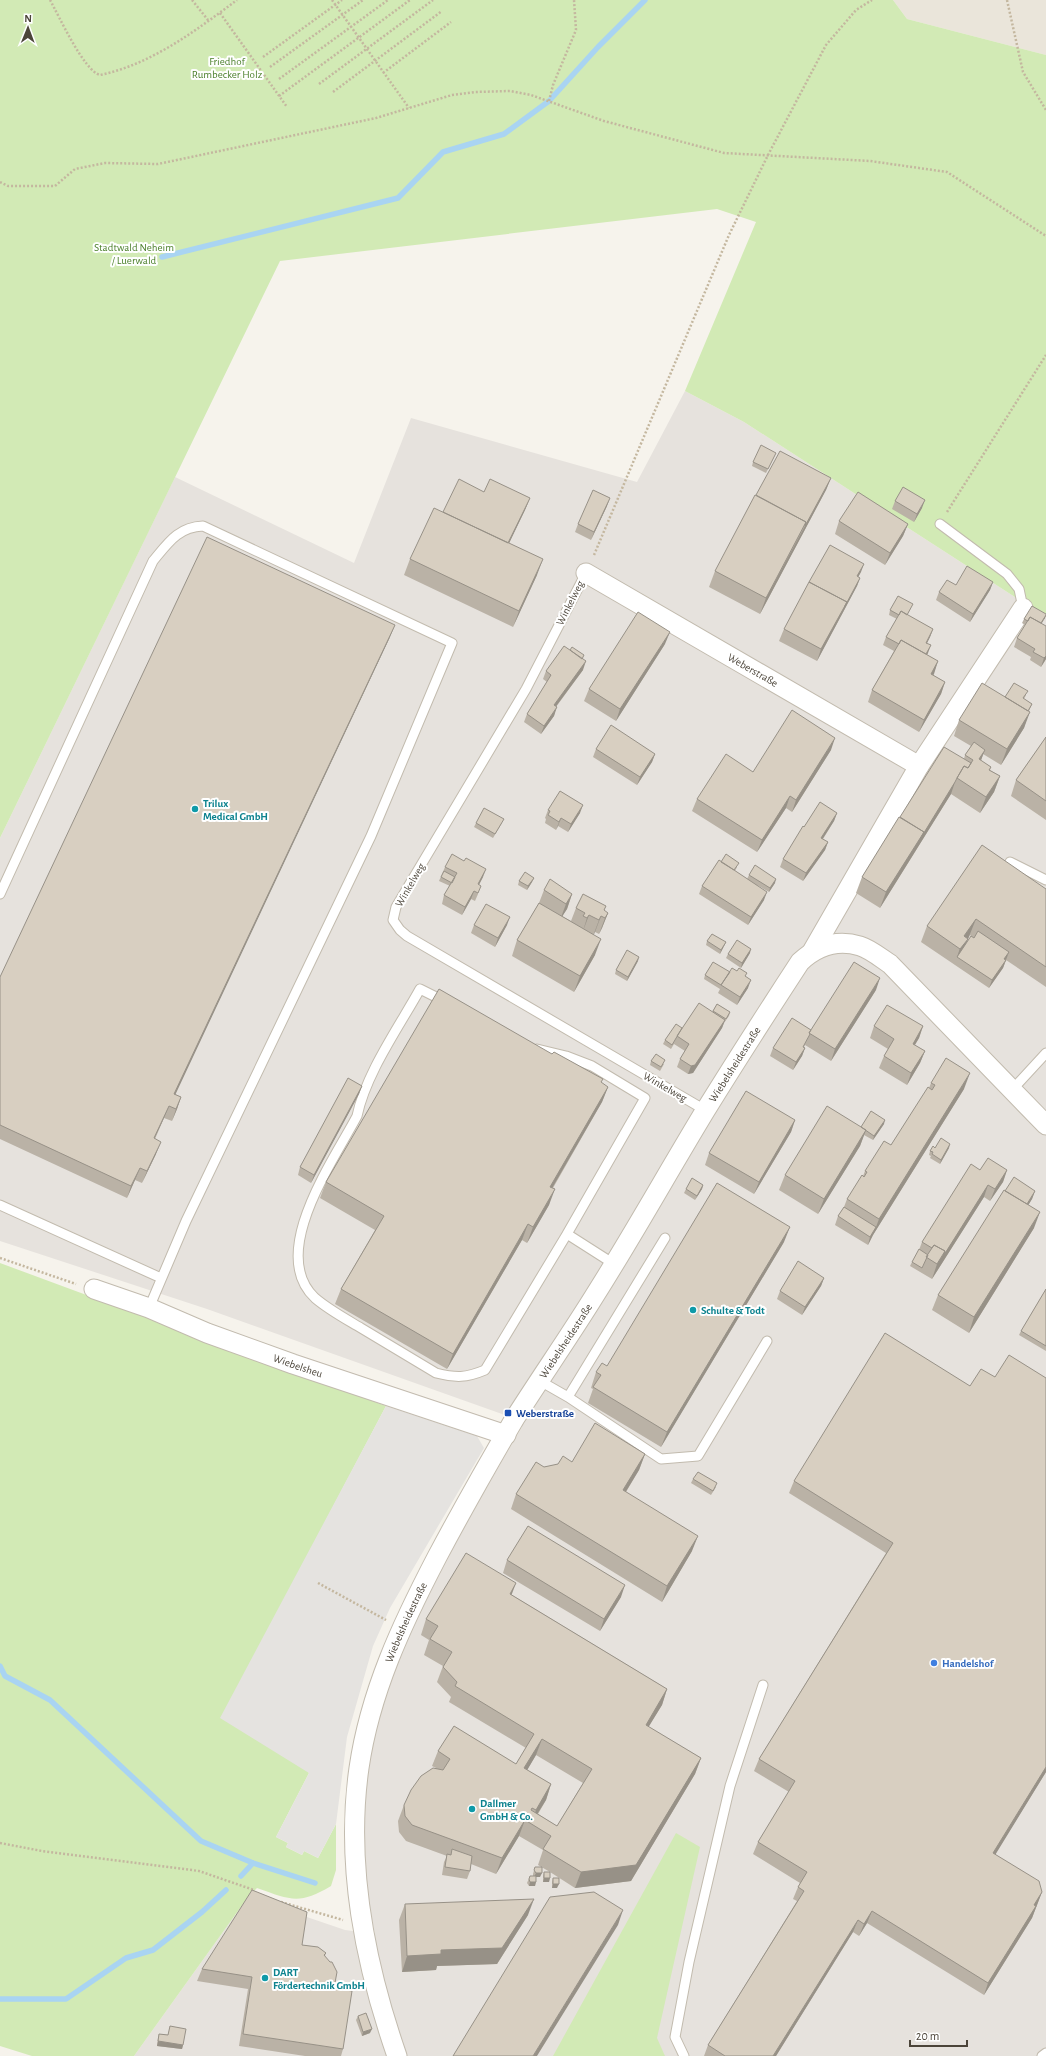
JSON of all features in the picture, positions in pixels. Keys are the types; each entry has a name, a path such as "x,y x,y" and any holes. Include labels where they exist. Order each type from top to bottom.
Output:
{"street":[{"name":"Weberstraße","path":"586,572 919,766"},
{"path":"813,950 919,766 1023,608"},
{"name":"Wiebelsheidestraße","path":"397,2056 380,2007 362,1922 357,1882 355,1843 359,1769 365,1735 379,1684 401,1628 456,1521 506,1435 614,1264 705,1110 800,962 813,950 834,944 861,946 890,964 1046,1125"},
{"name":"Wiebelsheu","path":"94,1290 150,1308 214,1336 506,1435"}],"lane":[{"path":"940,524 1007,574 1019,589 1023,608"},
{"path":"0,894 153,560 174,535 191,526 203,526 452,643 371,836 186,1220 150,1308"},
{"name":"Winkelweg","path":"586,572 526,689 396,908 393,920 406,936 705,1110"},
{"path":"1010,862 1046,880"},
{"path":"454,1006 420,989 369,1081 361,1100 357,1116 305,1215 299,1237 299,1260 303,1280 315,1297 332,1311 436,1373 451,1376 470,1376 485,1370 567,1234 645,1098 592,1066 528,1045"},
{"path":"1012,1090 1046,1053"},
{"path":"0,1205 161,1278"},
{"path":"567,1234 614,1264"},
{"path":"568,1397 665,1238"},
{"path":"540,1381 568,1397 661,1459 698,1456 767,1341"},
{"path":"684,2056 675,2037 689,1962 730,1786 763,1685"},
{"path":"1042,2056 1046,2053"}],"path":[{"path":"50,0 84,60 91,70 100,74 127,67 164,50 237,0"},
{"path":"192,0 208,20"},
{"path":"332,0 408,108"},
{"path":"263,57 342,0"},
{"path":"270,67 363,0"},
{"path":"279,79 388,0"},
{"path":"279,96 359,39 410,0"},
{"path":"319,84 433,0"},
{"path":"549,101 553,85 576,30 574,0"},
{"path":"586,572 730,235 768,156 826,45 856,10 872,0"},
{"path":"1007,0 1023,72 1046,110"},
{"path":"333,92 442,11"},
{"path":"220,13 286,107"},
{"path":"383,73 451,22"},
{"path":"0,182 8,186 55,186 75,169 105,163 158,164 376,118 452,95 496,91 521,92 604,121 724,153 870,161 947,172 1046,236"},
{"path":"940,524 987,452 1046,355"},
{"path":"0,1258 94,1290"},
{"path":"318,1583 401,1628"},
{"path":"0,1843 42,1851 199,1871 256,1891"},
{"path":"280,1901 341,1920 362,1922"}],"shaded area":[{"path":"893,0 1046,0 1046,55 907,19"},
{"path":"685,391 744,422 1046,617 1046,2056 134,2056 248,1897 345,1930 375,1934 364,1884 364,1803 371,1753 386,1689 407,1634 434,1581 522,1427 502,1414 207,1309 0,1241 0,838 175,477 354,563 411,418 637,482"},
{"path":"386,1406 477,1436 484,1448 390,1608 373,1646 347,1737 336,1824 318,1858 304,1851 302,1855 286,1847 288,1843 276,1837 309,1773 220,1718"}],"green space":[{"name":"Stadtwald Neheim / Luerwald","path":"0,0 893,0 907,19 1046,55 1046,617 744,422 685,391 756,222 717,209 280,261 0,838"},
{"path":"0,1263 386,1406 247,1670 309,1773 276,1837 288,1843 286,1847 302,1855 304,1851 318,1858 336,1824 336,1870 331,1886 311,1896 295,1899 287,1898 257,1888 248,1897 134,2056 32,2056 0,2046"},
{"path":"676,1833 700,1847 657,2038 665,2056 553,2056"}],"building":[{"path":"761,445 776,453 768,469 753,462"},
{"path":"780,451 831,478 805,526 806,522 756,495"},
{"path":"459,479 484,492 490,479 530,498 508,543 443,512"},
{"path":"903,487 925,500 917,514 895,501"},
{"path":"593,490 610,498 594,532 578,524"},
{"path":"858,492 908,524 890,553 839,521"},
{"path":"755,495 806,522 766,598 715,571"},
{"path":"434,508 543,559 519,611 410,559"},
{"name":"Trilux Medical GmbH","path":"207,537 395,625 174,1094 181,1097 176,1109 169,1106 154,1138 161,1142 147,1171 140,1168 131,1186 0,1125 0,977"},
{"path":"830,545 864,564 857,576 860,578 845,606 847,602 809,582"},
{"path":"967,566 993,582 973,614 939,592 947,580 956,585"},
{"path":"809,582 847,602 821,649 784,629"},
{"path":"898,596 913,604 907,615 901,611 899,615 890,610"},
{"path":"1032,606 1046,614 1041,623 1030,617 1028,621 1024,619"},
{"path":"901,611 933,629 926,643 931,645 926,654 901,640 899,644 886,637"},
{"path":"638,612 670,632 620,709 589,689"},
{"path":"1030,617 1046,626 1046,656 1044,658 1033,652 1035,649 1017,638"},
{"path":"901,640 938,661 931,674 945,682 924,720 872,690"},
{"path":"564,646 586,661 554,705 557,707 544,726 527,714 551,675 546,671"},
{"path":"572,647 584,655 582,659 570,650"},
{"path":"982,683 1030,712 1007,749 959,720"},
{"path":"1014,683 1028,691 1023,698 1032,704 1028,711 1005,697"},
{"path":"792,710 835,738 796,800 790,796 762,840 697,799 726,754 753,772"},
{"path":"611,725 655,754 640,777 596,749"},
{"path":"1046,737 1046,801 1016,780"},
{"path":"974,742 985,750 979,759 991,767 989,770 1000,776 986,797 957,778 964,766 968,768 973,760 965,755"},
{"path":"944,747 971,763 968,768 964,766 922,836 924,832 900,817"},
{"path":"560,791 583,805 571,824 561,818 559,822 548,815 550,811 548,810"},
{"path":"820,802 837,813 821,838 828,842 806,873 783,859"},
{"path":"484,808 504,819 495,834 476,823"},
{"path":"899,817 924,832 886,892 862,877"},
{"path":"982,845 1046,889 1046,967 976,919 964,936 968,939 960,949 927,926"},
{"path":"452,854 464,861 466,858 486,869 478,884 481,886 478,893 474,891 465,907 444,895 457,873 445,867"},
{"path":"726,854 739,863 734,870 721,862"},
{"path":"719,860 767,892 751,917 702,886"},
{"path":"755,865 776,879 770,888 749,875"},
{"path":"444,871 455,877 452,883 441,877"},
{"path":"525,872 534,878 528,886 519,881"},
{"path":"550,879 572,894 566,904 544,890"},
{"path":"583,894 606,906 604,910 608,913 605,918 601,916 599,920 589,915 587,918 583,916 585,913 576,908"},
{"path":"539,903 601,939 580,976 517,940"},
{"path":"486,904 510,917 498,938 474,925"},
{"path":"978,931 1009,952 1004,959 1006,960 992,980 957,957 971,936 974,938"},
{"path":"712,934 726,942 721,950 707,941"},
{"path":"737,940 751,949 742,963 728,954"},
{"path":"627,950 639,957 628,977 616,970"},
{"path":"713,962 730,972 721,985 705,975"},
{"path":"854,962 880,978 835,1049 809,1033"},
{"path":"732,968 737,971 739,968 747,973 745,976 751,980 740,997 721,985"},
{"path":"439,989 552,1054 554,1052 603,1079 601,1082 608,1087 550,1187 555,1189 533,1227 528,1224 453,1354 341,1289 384,1216 326,1182"},
{"path":"699,1003 725,1020 695,1065 691,1066 680,1059 689,1044 677,1036"},
{"path":"717,1004 730,1012 726,1019 713,1011"},
{"path":"887,1005 923,1026 913,1044 925,1051 911,1073 884,1056 894,1039 874,1026"},
{"path":"792,1018 811,1030 803,1047 805,1048 796,1062 773,1048"},
{"path":"676,1024 682,1028 672,1045 665,1040"},
{"path":"656,1054 665,1060 661,1067 651,1061"},
{"path":"946,1058 970,1073 879,1219 847,1199 862,1175 864,1177 867,1172 865,1171 884,1141 891,1145 928,1087 932,1090 935,1085 931,1083"},
{"path":"348,1078 362,1086 314,1175 300,1167"},
{"path":"746,1091 795,1120 759,1182 709,1153"},
{"path":"827,1106 866,1130 824,1199 785,1175"},
{"path":"871,1111 885,1120 874,1136 861,1127"},
{"path":"941,1138 950,1144 941,1160 930,1151 933,1146 935,1148"},
{"path":"988,1158 1007,1170 995,1189 988,1185 944,1255 945,1251 934,1245 932,1248 922,1242 971,1164 980,1170"},
{"path":"1014,1177 1035,1191 1027,1204 1005,1191"},
{"path":"692,1178 703,1185 697,1196 686,1189"},
{"name":"Schulte & Todt","path":"717,1183 790,1227 667,1432 593,1387 601,1375 596,1372 602,1363 607,1366"},
{"path":"1004,1190 1040,1212 974,1317 938,1295"},
{"path":"844,1207 876,1227 870,1237 838,1216"},
{"path":"934,1245 945,1251 937,1264 926,1257"},
{"path":"919,1249 928,1255 922,1268 912,1262"},
{"path":"798,1261 824,1278 805,1307 780,1291"},
{"path":"1046,1289 1046,1346 1021,1331"},
{"name":"Handelshof","path":"885,1333 970,1386 981,1369 995,1377 1009,1355 1046,1378 1046,1767 993,1853 1039,1881 1042,1892 1034,1905 1036,1906 988,1983 872,1911 864,1924 858,1920 773,2056 725,2056 708,2045 804,1891 798,1887 807,1872 758,1842 795,1781 759,1759 893,1543 794,1481"},
{"path":"595,1423 645,1454 623,1490 698,1536 667,1586 516,1494 536,1462 544,1467 558,1464 563,1456 572,1462"},
{"path":"698,1472 717,1483 713,1491 693,1479"},
{"path":"528,1526 625,1585 604,1619 507,1560"},
{"path":"466,1553 516,1583 510,1594 667,1689 646,1725 701,1758 636,1865 581,1872 543,1849 551,1836 525,1820 502,1858 412,1825 405,1816 404,1805 411,1790 421,1776 433,1768 443,1770 450,1759 438,1751 454,1726 516,1764 534,1734 455,1686 457,1682 443,1667 452,1652 430,1639 438,1626 426,1619","holes":["542,1739 592,1769 557,1826 531,1810 532,1808 536,1810 551,1784 524,1768"]},
{"path":"452,1849 472,1856 470,1871 445,1867 447,1854 451,1855"},
{"path":"535,1867 542,1867 542,1873 536,1873 534,1870"},
{"path":"544,1872 550,1872 550,1878 544,1878"},
{"path":"530,1876 536,1876 536,1882 530,1882"},
{"path":"553,1878 559,1878 559,1884 553,1884"},
{"name":"DART Fördertechnik GmbH","path":"252,1890 307,1912 302,1945 318,1947 326,1953 324,1955 330,1962 332,1962 337,1972 334,1988 352,1991 343,2049 243,2034 252,1977 202,1969"},
{"path":"594,1892 623,1910 533,2056 453,2056 550,1897"},
{"path":"534,1899 502,1948 441,1950 441,1954 407,1956 405,1904"},
{"path":"366,2013 372,2029 363,2032 358,2016"},
{"path":"170,2026 186,2029 183,2045 158,2041 159,2034 168,2035"}],"waterway":[{"path":"162,257 398,198 443,152 504,134 549,101 598,47 645,0"},
{"path":"0,1666 5,1676 50,1700 201,1841 253,1863 315,1883"},
{"path":"241,1876 253,1863"},
{"path":"0,1999 66,1999 126,1958 153,1950 202,1912 226,1890"}],"place":[{"name":"Trilux Medical GmbH","path":"195,809"},
{"name":"Schulte & Todt","path":"693,1310"},
{"name":"Weberstraße","path":"508,1413"},
{"name":"Handelshof","path":"934,1663"},
{"name":"Dallmer GmbH & Co.","path":"472,1809"},
{"name":"DART Fördertechnik GmbH","path":"265,1978"}],"park label":[{"name":"Friedhof Rumbecker Holz","path":"227,67"}]}
